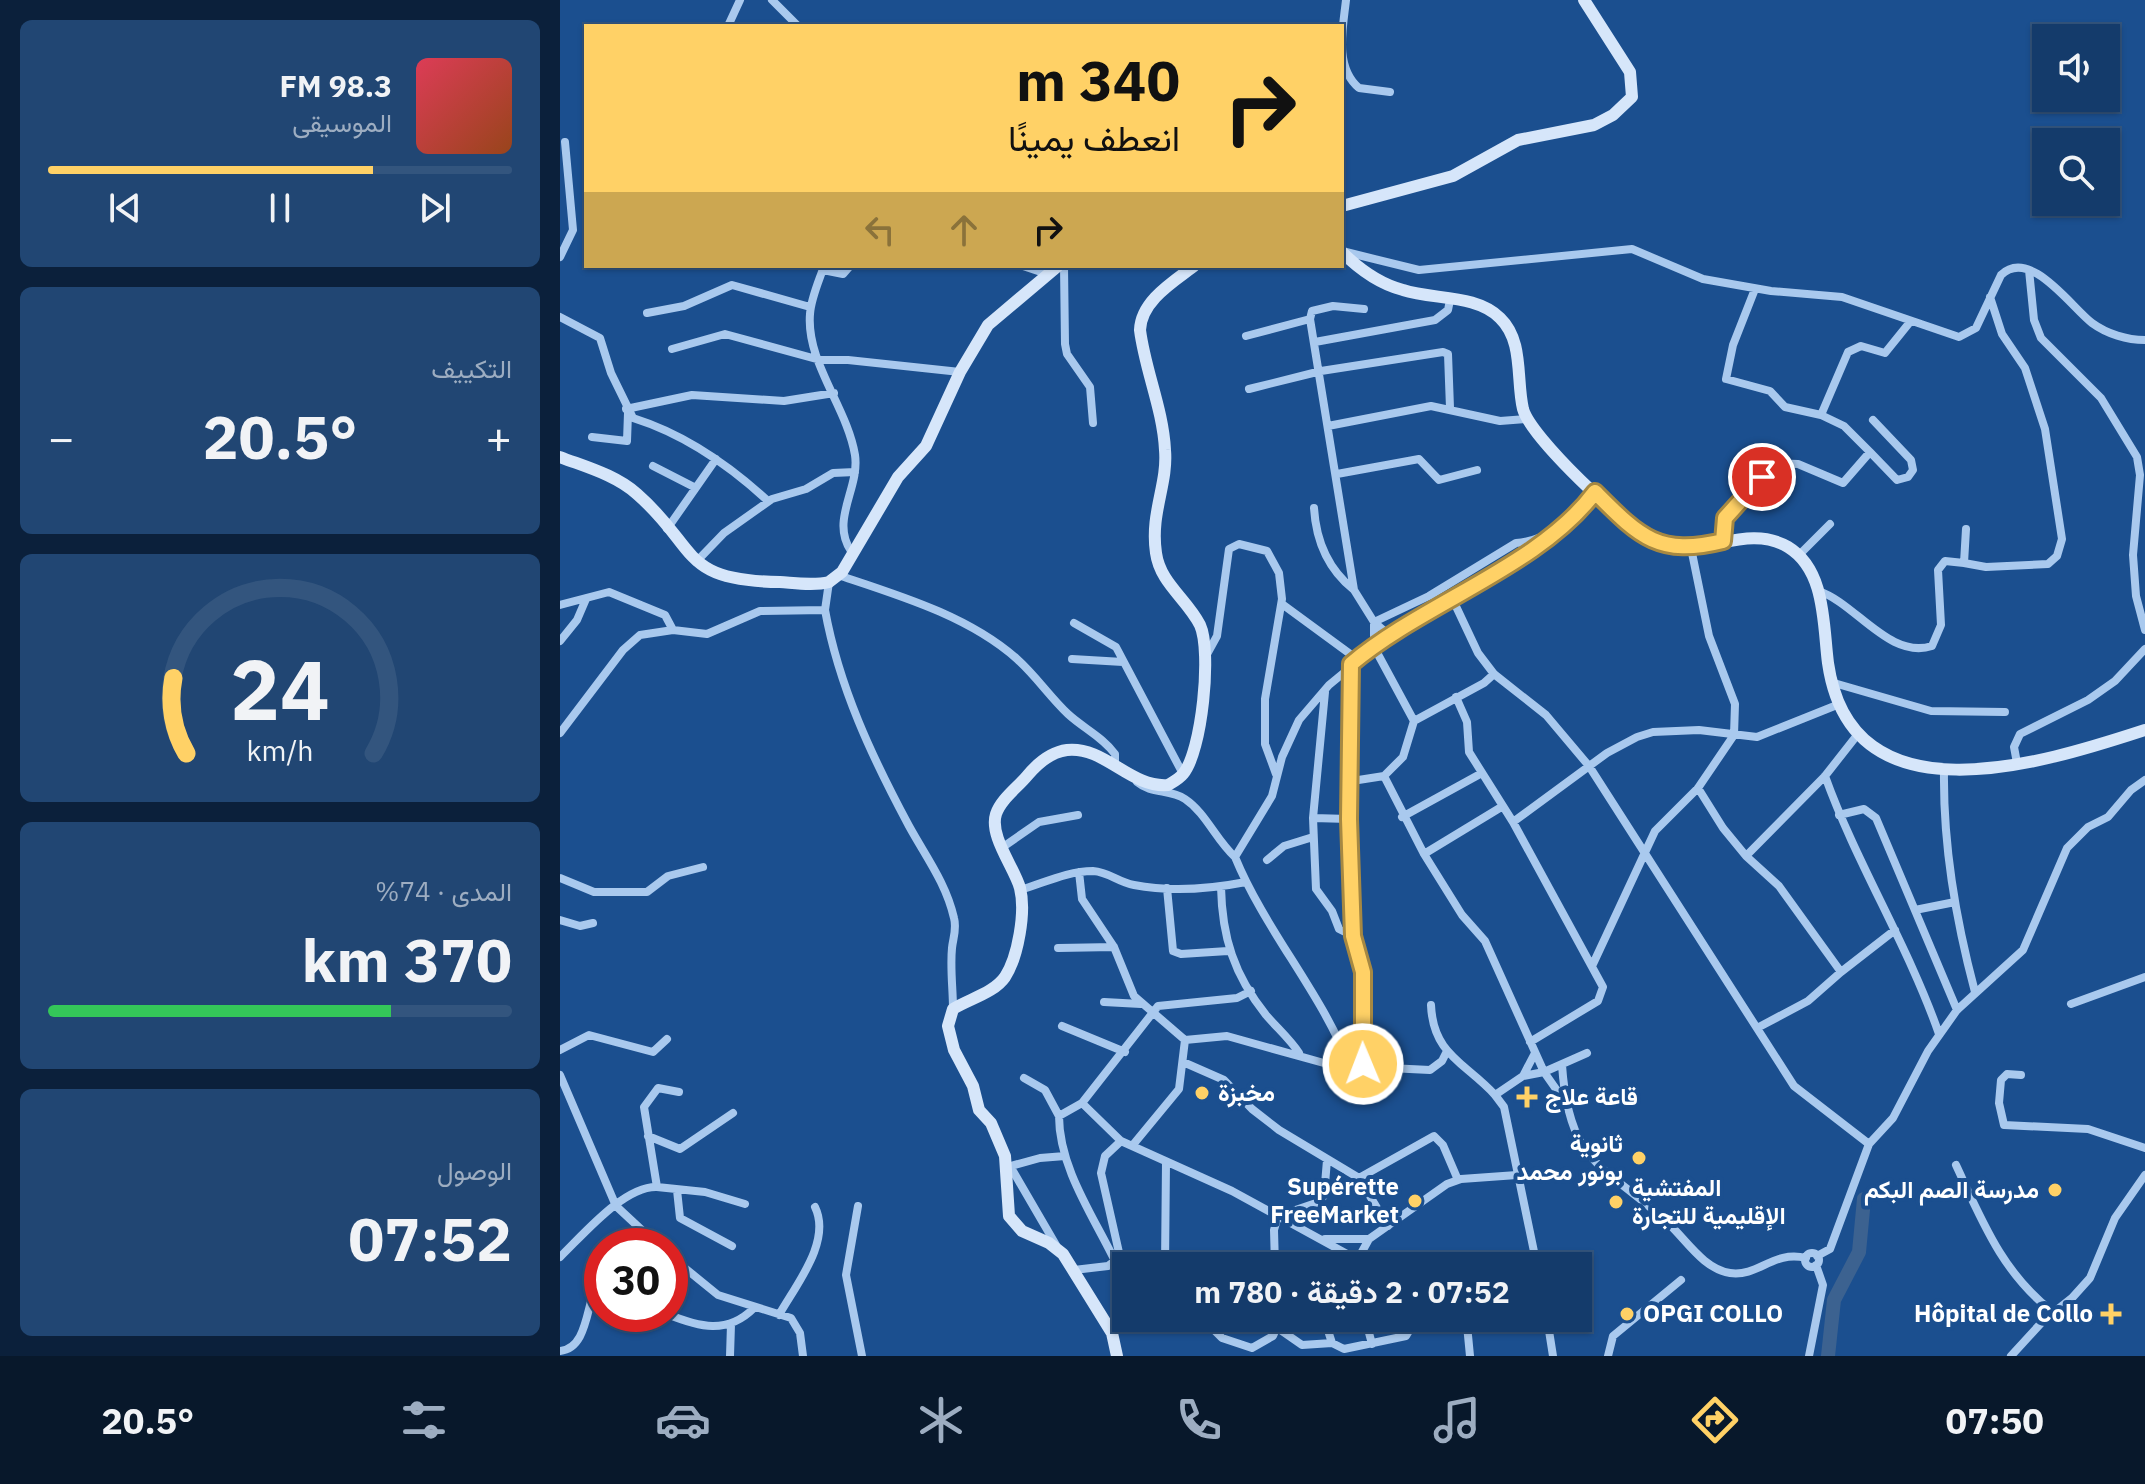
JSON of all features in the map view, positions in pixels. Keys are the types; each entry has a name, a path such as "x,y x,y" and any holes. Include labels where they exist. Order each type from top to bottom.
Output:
{"main road":[{"path":"1344,205 1453,176 1480,164 1509,144 1582,129 1623,108 1632,97 1630,72 1584,0"},
{"path":"1344,252 1392,287 1485,307 1505,324 1515,346 1527,419 1535,433 1644,536 1666,547 1691,548 1746,538 1772,541 1798,556 1818,591 1837,705 1858,734 1894,758 1944,771 1970,771 2017,763 2145,730"},
{"path":"560,457 627,485 696,562 719,576 733,579 834,579 898,477 926,446 960,372 988,325 1058,268"},
{"path":"1117,1356 1112,1333 1074,1270 1056,1247 1022,1231 1009,1216 1008,1166 995,1131 979,1110 973,1086 954,1050 948,1026 953,1009 999,985 1007,975 1017,940 1020,890 996,828 996,814 1042,761 1062,750 1073,750 1115,766 1133,779 1168,785 1183,774 1196,741 1205,656 1200,626 1170,585 1157,560 1154,514 1165,446 1140,330 1143,313 1151,303 1192,268"}],"street":[{"path":"729,24 740,0"},
{"path":"772,0 796,24"},
{"path":"1344,28 1346,0"},
{"path":"1344,63 1347,74 1359,88 1390,92"},
{"path":"560,257 573,230 565,142"},
{"path":"1344,251 1419,270 1632,249 1703,279 1755,289 1842,297 1959,337 1976,328 2007,270 2029,270 2053,284 2093,324 2114,334 2145,340"},
{"path":"848,268 843,274 824,268 810,307 810,326 820,360 851,437 855,472 842,531 851,551"},
{"path":"1029,268 1047,274"},
{"path":"1061,268 1067,354 1090,387 1093,423"},
{"path":"2029,270 2032,311 2041,338 2101,398 2137,457 2140,475 2133,555 2136,596 2145,630"},
{"path":"647,313 684,306 732,285 810,307"},
{"path":"1755,289 1733,345 1726,379 1770,391 1785,407 1821,415 1844,426 1897,480 1904,480 1913,470 1911,460 1873,420"},
{"path":"1818,591 1836,598 1893,640 1928,648 1936,643 1941,625 1938,570 1945,561 1986,567 2048,564 2057,556 2062,539 2045,429 2025,368 2002,334 1990,297"},
{"path":"1315,342 1435,320 1448,310 1450,300"},
{"path":"1354,590 1321,371 1310,319 1312,311 1320,307 1364,309"},
{"path":"560,317 600,338 627,411 627,441 592,437"},
{"path":"1246,336 1310,319"},
{"path":"1821,415 1848,352 1857,346 1885,353 1910,322"},
{"path":"672,349 725,334 820,360 960,372"},
{"path":"1249,389 1321,371 1418,354 1448,354 1450,408"},
{"path":"627,411 692,395 717,394 733,400 784,401 834,393"},
{"path":"1328,426 1421,407 1450,408 1505,422 1527,419"},
{"path":"627,411 671,432 716,459 768,501"},
{"path":"1723,541 1725,518 1775,463 1798,464 1843,483 1870,452"},
{"path":"667,529 716,459"},
{"path":"1337,474 1419,459 1439,480 1477,470"},
{"path":"653,466 694,487"},
{"path":"696,562 724,533 768,501 806,489 833,473 855,472"},
{"path":"1374,622 1429,596 1516,543 1530,542 1561,526 1581,511 1595,492"},
{"path":"1314,508 1315,524 1333,572 1354,590 1374,622 1390,636"},
{"path":"1798,556 1830,524"},
{"path":"1235,857 1272,796 1276,775 1299,720 1354,662 1435,607 1453,600 1551,537 1561,526"},
{"path":"1964,563 1966,529"},
{"path":"1205,656 1217,636 1231,545 1245,544 1267,551 1279,573 1282,604 1265,699 1265,744 1276,775"},
{"path":"1593,964 1664,819 1698,788 1734,735 1735,704 1709,636 1691,548"},
{"path":"953,1009 952,946 956,928 949,902 931,857 910,829 843,686 825,610 834,579 930,609 994,643 1016,658 1069,714 1108,746 1115,754 1115,766"},
{"path":"560,605 609,592 665,615 673,630"},
{"path":"1429,596 1435,607"},
{"path":"560,641 577,620 586,599"},
{"path":"1453,600 1478,653 1494,674 1546,715 1589,766 1794,1086 1869,1144"},
{"path":"1282,604 1354,662"},
{"path":"560,733 632,640 651,631 707,634 748,613 825,610"},
{"path":"1374,622 1374,647 1414,721"},
{"path":"1074,623 1113,644 1183,774"},
{"path":"2017,763 2014,747 2020,734 2088,700 2115,681 2145,649"},
{"path":"1072,659 1123,662"},
{"path":"1354,662 1349,819 1353,936 1363,972 1363,1064"},
{"path":"1352,781 1384,776 1403,757 1414,721 1494,674"},
{"path":"1833,683 1931,711 2005,712"},
{"path":"1325,692 1313,818 1316,889 1332,911 1339,929 1353,936"},
{"path":"1456,697 1467,722 1466,745 1513,822 1603,987 1598,1001 1530,1042"},
{"path":"1513,822 1607,753 1653,732 1699,730 1757,737 1837,705"},
{"path":"1746,856 1825,776 1858,734"},
{"path":"1944,771 1955,902 1975,992"},
{"path":"1402,817 1482,773"},
{"path":"1384,776 1402,817 1424,854 1462,915 1485,941 1544,1072 1564,1099 1579,1139 1596,1165 1664,1219 1711,1265 1740,1274 1780,1256 1806,1258 1810,1254 1817,1261 1823,1285 1809,1356"},
{"path":"1825,776 1839,815 1920,983 1939,1034"},
{"path":"1133,779 1147,789 1173,794 1191,803 1220,843 1235,857 1246,882 1331,1025 1349,1064"},
{"path":"1817,1261 1830,1249 1869,1144 1893,1118 1939,1034 1975,992 1992,981 2023,950 2067,848 2088,827 2108,817 2131,790 2145,780"},
{"path":"1698,788 1746,856 1779,886 1841,972"},
{"path":"1424,854 1503,806"},
{"path":"1839,815 1857,809 1872,812 1957,1010"},
{"path":"1003,847 1039,822 1078,815"},
{"path":"1313,818 1349,819"},
{"path":"1267,860 1284,846 1313,837"},
{"path":"560,878 594,892 647,892 668,876 703,867"},
{"path":"1020,890 1079,872 1107,872 1128,884 1167,888 1221,887 1246,882"},
{"path":"1079,872 1082,899 1114,947 1128,985 1141,1004 1185,1040 1227,1036 1273,1050 1299,1053 1331,1065 1363,1064 1430,1070 1442,1061 1446,1053"},
{"path":"1221,887 1222,924 1228,951 1251,991 1299,1053"},
{"path":"1167,888 1173,951 1181,954 1228,951"},
{"path":"1915,910 1955,902"},
{"path":"560,920 580,926 593,923"},
{"path":"1759,1027 1808,1001 1895,930"},
{"path":"1058,948 1114,947"},
{"path":"2071,1004 2145,977"},
{"path":"1059,1116 1082,1103 1125,1052 1153,1011 1165,1004 1237,998 1251,991"},
{"path":"1104,1002 1141,1004"},
{"path":"1431,1005 1432,1022 1446,1053 1495,1095 1504,1107 1534,1252"},
{"path":"1062,1026 1125,1052"},
{"path":"560,1050 589,1035 653,1052 667,1039"},
{"path":"1132,1146 1179,1089 1185,1040"},
{"path":"1523,1076 1535,1053"},
{"path":"1495,1095 1523,1076 1544,1072 1587,1053"},
{"path":"1183,1062 1224,1080 1252,1109 1359,1178 1388,1226"},
{"path":"1562,1065 1564,1099"},
{"path":"2021,1075 2007,1074 2001,1080 1999,1103 2004,1125 2088,1129 2145,1148"},
{"path":"560,1075 616,1206 640,1228"},
{"path":"1024,1078 1045,1090 1059,1116 1065,1156 1114,1252"},
{"path":"657,1187 644,1107 650,1094 658,1088 679,1092"},
{"path":"1082,1103 1121,1141 1345,1252"},
{"path":"648,1136 680,1149 733,1113"},
{"path":"1359,1178 1434,1136 1443,1145 1458,1180"},
{"path":"1116,1252 1101,1173 1105,1156 1121,1141"},
{"path":"1056,1247 1008,1166 1065,1156"},
{"path":"1278,1216 1316,1203 1324,1196 1327,1160"},
{"path":"1165,1252 1166,1162"},
{"path":"1956,1165 2002,1260 2036,1299 2053,1312"},
{"path":"1362,1252 1369,1239 1458,1180 1517,1175"},
{"path":"2011,1356 2090,1278 2115,1218 2145,1175"},
{"path":"560,1257 619,1200 634,1192 657,1187 723,1196 745,1204"},
{"path":"677,1190 680,1218 732,1246"},
{"path":"858,1206 846,1275 862,1356"},
{"path":"779,1315 816,1248 820,1230 815,1207"},
{"path":"1275,1252 1274,1230 1278,1216"},
{"path":"1322,1239 1369,1239"},
{"path":"1074,1270 1112,1261"},
{"path":"688,1273 703,1286 754,1308 791,1318 798,1327 803,1356"},
{"path":"1608,1356 1613,1336 1681,1280"},
{"path":"688,1322 703,1327 731,1324 754,1308"},
{"path":"560,1351 571,1348 580,1339 584,1320"},
{"path":"730,1356 731,1324"},
{"path":"1216,1332 1244,1348 1260,1346 1276,1332"},
{"path":"1283,1332 1302,1345 1332,1343 1344,1349 1406,1336 1408,1332"},
{"path":"1328,1332 1332,1343"},
{"path":"1365,1356 1367,1332"},
{"path":"1468,1332 1470,1356"},
{"path":"1549,1332 1553,1356"}],"waterway":[{"path":"1828,1356 1834,1300 1859,1252 1864,1199"}],"place":[{"name":"مخبزة","path":"1202,1093"},
{"name":"قاعة علاج","path":"1527,1097"},
{"name":"ثانوية بونور محمد","path":"1639,1158"},
{"name":"مدرسة الصم البكم","path":"2055,1190"},
{"name":"Supérette FreeMarket","path":"1415,1201"},
{"name":"المفتشية الإقليمية للتجارة","path":"1616,1202"},
{"name":"OPGI COLLO","path":"1627,1314"},
{"name":"Hôpital de Collo","path":"2111,1314"}],"route":[{"path":"1363,1064 1363,972 1353,936 1349,819 1352,781 1351,664 1397,629 1453,600 1556,534 1561,526 1581,511 1595,492 1644,536 1666,547 1691,548 1723,541 1725,518 1751,494 1762,477"}]}
